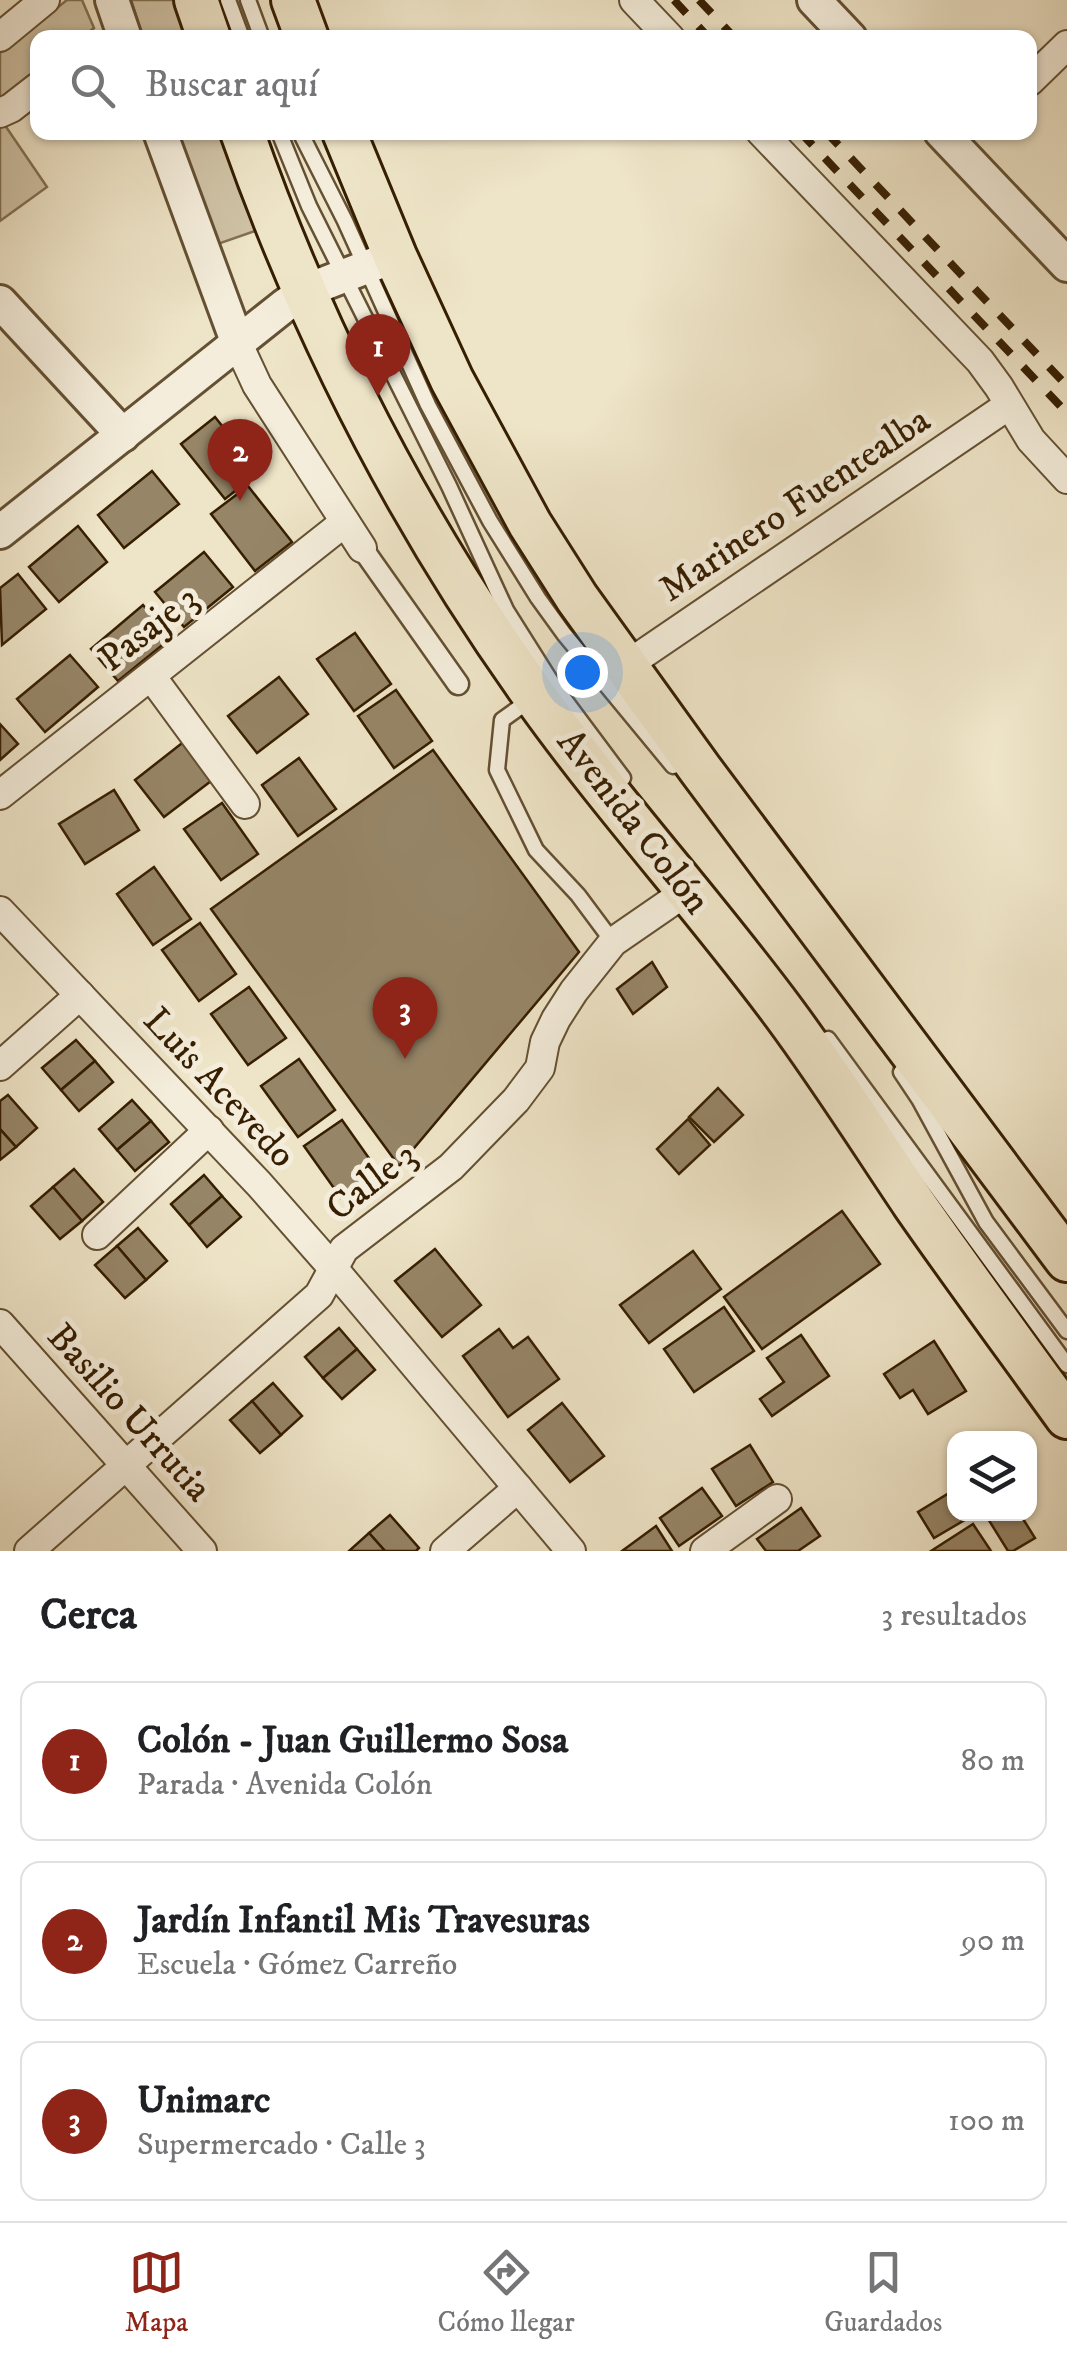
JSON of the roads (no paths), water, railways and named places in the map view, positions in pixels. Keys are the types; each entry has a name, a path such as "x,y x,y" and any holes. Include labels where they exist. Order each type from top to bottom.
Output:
{"main road":[{"path":"196,0 206,30"},
{"path":"293,0 304,30"},
{"name":"Avenida Colón","path":"245,140 305,291 363,416 467,596 618,808 784,1014 1067,1417"},
{"path":"345,140 368,266 452,380 576,598 1062,1242"}],"street":[{"path":"0,37 45,0"},
{"path":"634,0 662,30"},
{"path":"1037,74 1067,46"},
{"path":"0,113 30,93"},
{"path":"163,140 238,344 258,385 362,548 458,684"},
{"path":"769,140 980,361 1030,440 1067,479"},
{"path":"960,140 1067,265"},
{"path":"0,532 305,291 368,266"},
{"path":"0,302 123,435"},
{"name":"Marinero Fuentealba","path":"624,666 1008,405"},
{"name":"Pasaje 3","path":"0,795 345,522"},
{"path":"151,676 245,804"},
{"name":"Calle 3","path":"29,1551 318,1295 344,1250 451,1167 516,1100 540,1068 545,1042 556,1019 613,942 687,891"},
{"name":"Luis Acevedo","path":"0,911 209,1130 332,1267 570,1551"},
{"path":"0,1066 80,995"},
{"path":"97,1236 209,1130"},
{"name":"Basilio Urrutia","path":"0,1324 202,1551"},
{"path":"445,1551 518,1488"},
{"path":"704,1551 776,1499"},
{"path":"546,1522 546,1551"}],"lane":[{"path":"228,0 239,30"},
{"path":"248,0 259,30"},
{"path":"282,140 309,206 368,266 449,486 506,610 552,683 636,795"},
{"path":"304,140 368,266 428,406 483,508 564,634 687,784"},
{"path":"535,696 502,720 496,770 536,850 578,895 613,942"},
{"path":"824,1032 1067,1365"},
{"path":"891,1058 919,1099 986,1222 1067,1331"}],"railway":[{"path":"674,0 702,30"},
{"path":"699,0 727,30"},
{"path":"808,140 1067,413"},
{"path":"834,140 1067,386"}],"place":[{"name":"Colón - Juan Guillermo Sosa","path":"378,396"},
{"name":"Jardín Infantil Mis Travesuras","path":"240,501"},
{"name":"Unimarc","path":"405,1059"}]}
